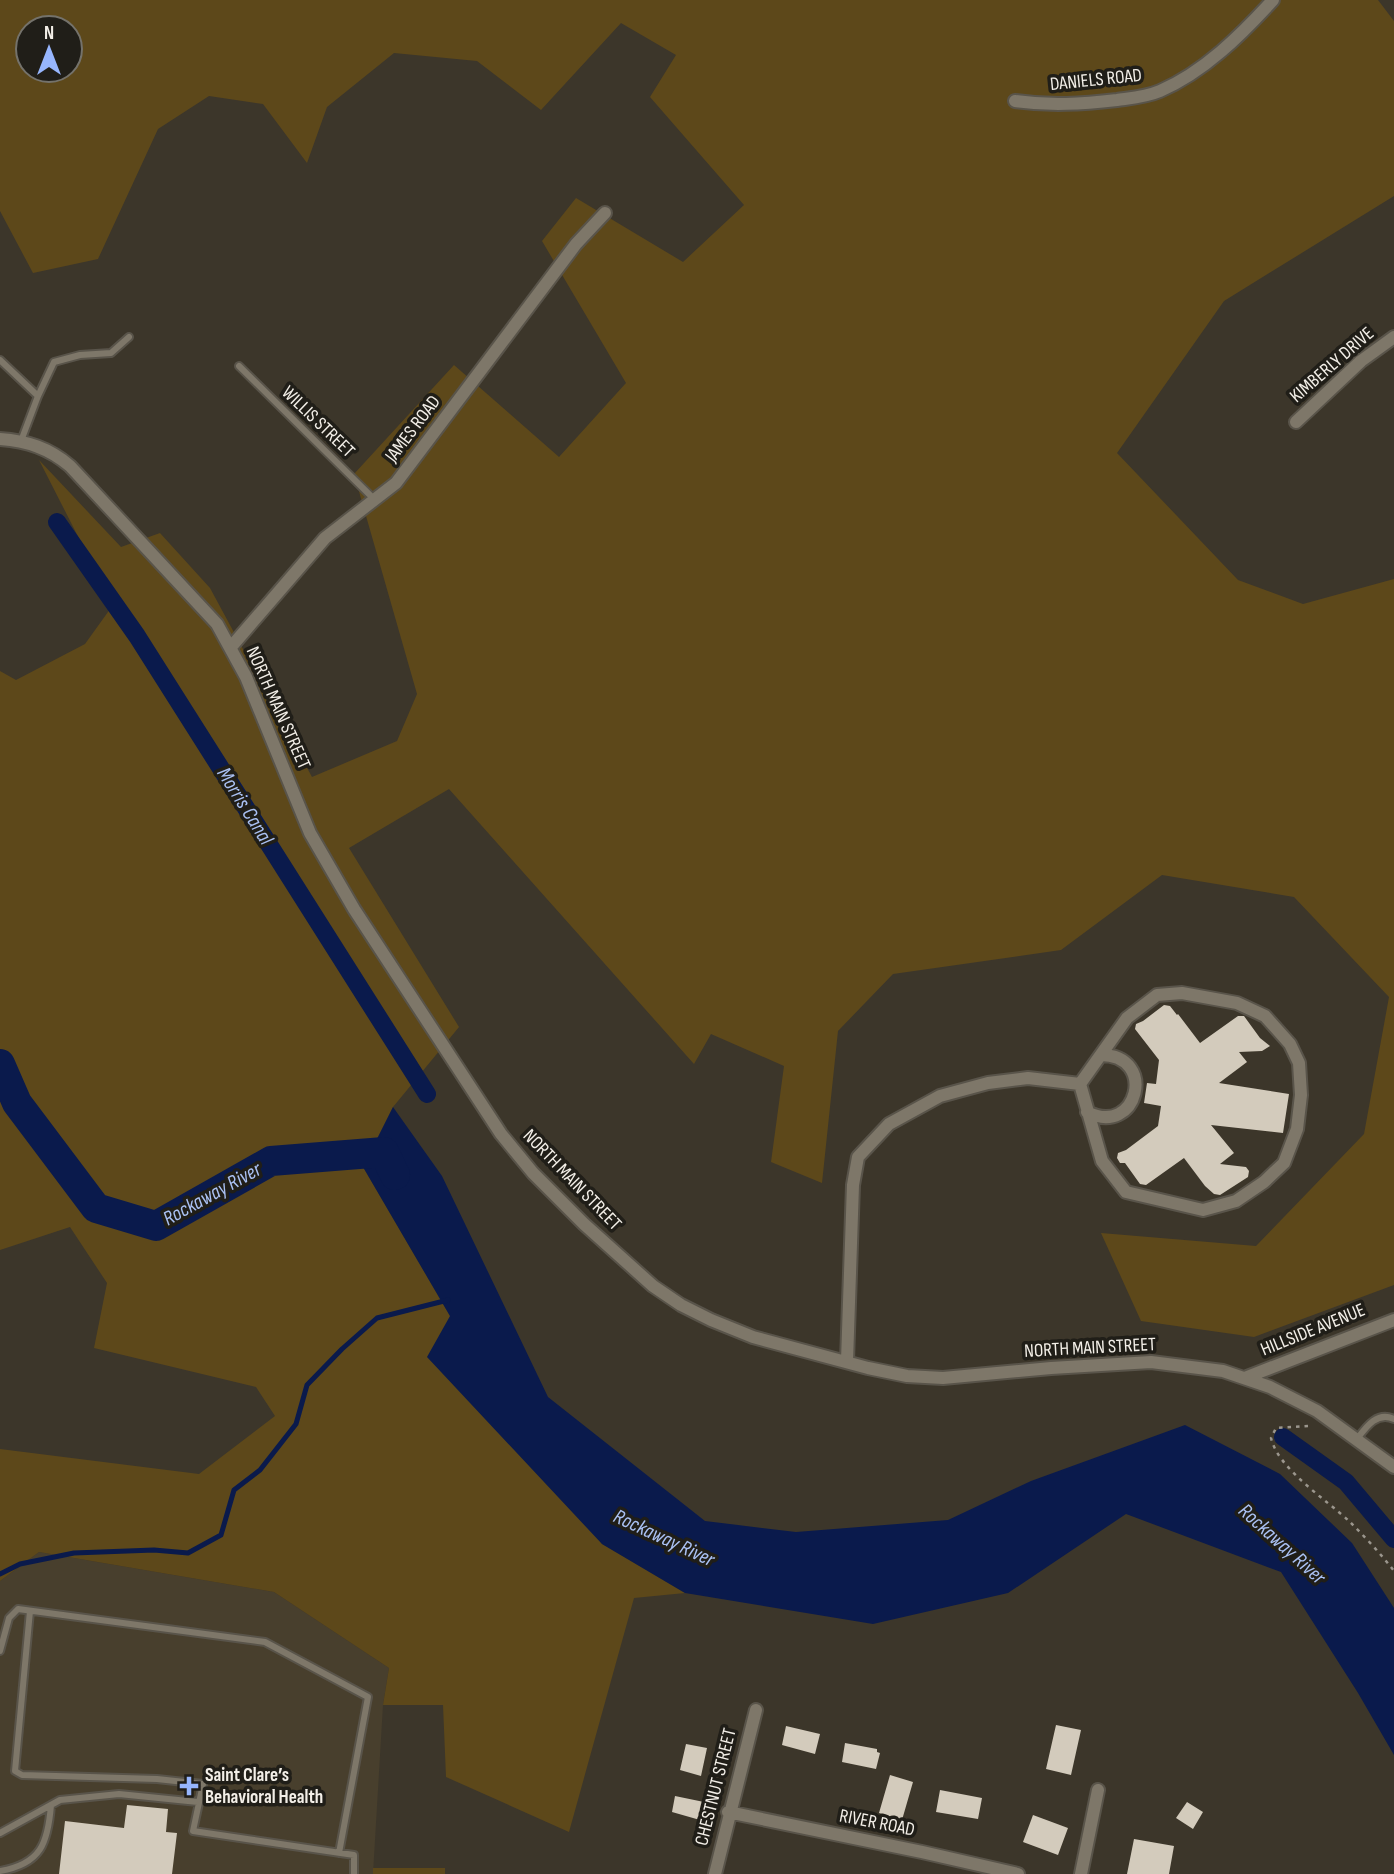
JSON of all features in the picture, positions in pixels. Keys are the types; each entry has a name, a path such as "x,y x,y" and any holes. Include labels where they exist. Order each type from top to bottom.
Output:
{"street":[{"name":"DANIELS ROAD","path":"1015,101 1080,105 1157,92 1205,63 1232,42 1273,0"},
{"name":"JAMES ROAD","path":"231,647 325,538 396,483 576,244 605,213"},
{"name":"KIMBERLY DRIVE","path":"1296,422 1361,361 1394,337"},
{"name":"NORTH MAIN STREET","path":"0,439 42,447 70,466 216,624 231,647 265,720 310,833 354,908 439,1040 501,1133 533,1173 653,1286 681,1305 753,1337 908,1376 943,1378 1151,1362 1188,1365 1247,1377 1305,1405 1394,1467"},
{"path":"1182,993 1237,1003 1265,1016 1290,1044 1299,1063 1301,1095 1297,1129 1284,1163 1264,1182 1236,1201 1203,1210 1126,1192 1102,1161 1080,1084 1101,1055 1128,1018 1157,995 1182,993"},
{"path":"1087,1112 1102,1117 1117,1115 1130,1105 1136,1090 1134,1074 1124,1061 1101,1055"},
{"path":"847,1361 853,1185 858,1157 889,1124 940,1096 988,1083 1028,1078 1080,1084"},
{"name":"HILLSIDE AVENUE","path":"1247,1377 1394,1320"},
{"name":"CHESTNUT STREET","path":"715,1874 756,1710"},
{"path":"1081,1874 1098,1790"},
{"name":"RIVER ROAD","path":"729,1812 1018,1874"}],"lane":[{"path":"21,441 54,362 80,355 111,354 129,337"},
{"path":"0,360 38,396"},
{"name":"WILLIS STREET","path":"239,366 375,500"},
{"path":"1357,1439 1368,1425 1379,1417 1388,1416 1394,1419"},
{"path":"0,1651 9,1618 18,1609 265,1642 368,1697 339,1853"},
{"path":"30,1611 15,1771 22,1775 157,1779 203,1784 193,1831 354,1856 355,1874"},
{"path":"0,1833 60,1800 119,1794 198,1802"},
{"path":"0,1871 25,1863 40,1852 49,1831 51,1805"}],"path":[{"path":"1308,1426 1276,1428 1271,1438 1273,1447 1287,1466 1350,1522 1394,1571"}],"shaded area":[{"path":"0,0 1378,0 1394,21 1394,196 1224,301 1117,453 1238,580 1303,604 1394,579 1394,1285 1254,1337 1141,1321 1101,1233 1256,1246 1364,1134 1389,997 1294,897 1162,875 1061,950 893,974 838,1031 822,1183 771,1162 784,1066 711,1034 694,1064 449,789 349,848 459,1027 393,1107 363,1167 450,1316 602,1544 685,1593 634,1598 569,1832 446,1777 443,1705 383,1705 389,1668 274,1592 39,1552 0,1581 0,1449 199,1474 275,1416 256,1387 94,1348 107,1283 70,1227 0,1250 0,671 16,680 85,644 113,605 39,460 121,547 160,533 210,588 312,777 397,741 417,694 354,474 454,365 559,457 626,383 542,241 576,198 683,262 744,205 650,97 676,55 621,23 541,110 477,61 394,53 327,107 307,163 263,104 209,96 158,129 98,259 33,273 0,211"},
{"name":"Saint Clare’s Behavioral Health","path":"39,1552 274,1592 389,1668 383,1705 373,1874 0,1874 0,1581"},
{"path":"373,1868 445,1868 445,1874 373,1874"}],"water":[{"path":"393,1107 442,1176 548,1397 705,1521 796,1532 948,1520 1031,1481 1185,1425 1280,1474 1352,1543 1394,1608 1394,1755 1281,1572 1126,1514 1008,1593 873,1624 685,1593 602,1544 427,1357 450,1316 363,1167"}],"building":[{"path":"1164,1005 1170,1006 1178,1014 1200,1043 1238,1016 1244,1016 1260,1038 1270,1046 1262,1051 1239,1052 1247,1062 1219,1083 1289,1094 1283,1133 1211,1125 1234,1153 1220,1164 1246,1167 1249,1171 1248,1177 1220,1195 1214,1194 1205,1186 1184,1158 1146,1185 1140,1184 1125,1163 1120,1163 1117,1158 1118,1153 1158,1126 1161,1106 1144,1103 1147,1083 1156,1084 1159,1060 1135,1029 1136,1024"},
{"path":"1056,1725 1081,1730 1071,1775 1046,1769"},
{"path":"786,1726 820,1734 815,1754 782,1745"},
{"path":"845,1743 877,1749 880,1753 876,1769 842,1762"},
{"path":"686,1744 707,1748 701,1776 680,1770"},
{"path":"890,1775 913,1782 902,1820 879,1813"},
{"path":"940,1790 982,1798 978,1819 936,1812"},
{"path":"675,1796 704,1802 700,1820 672,1812"},
{"path":"1187,1802 1203,1812 1193,1829 1176,1818"},
{"path":"127,1805 168,1809 166,1832 177,1833 172,1874 59,1874 65,1821 124,1828"},
{"path":"1033,1815 1068,1828 1058,1855 1023,1842"},
{"path":"1134,1839 1174,1846 1169,1874 1127,1874"}],"waterway":[{"name":"Morris Canal","path":"57,522 137,636 427,1094"},
{"name":"Rockaway River","path":"0,1064 17,1103 96,1208 156,1226 271,1161 384,1152 395,1175"},
{"path":"0,1574 20,1564 74,1553 154,1550 188,1553 221,1535 234,1490 260,1470 296,1424 307,1385 377,1318 448,1300"},
{"name":"Morris Canal","path":"1283,1437 1346,1482 1394,1539"}],"place":[{"name":"Saint Clare’s Behavioral Health","path":"189,1786"}]}
